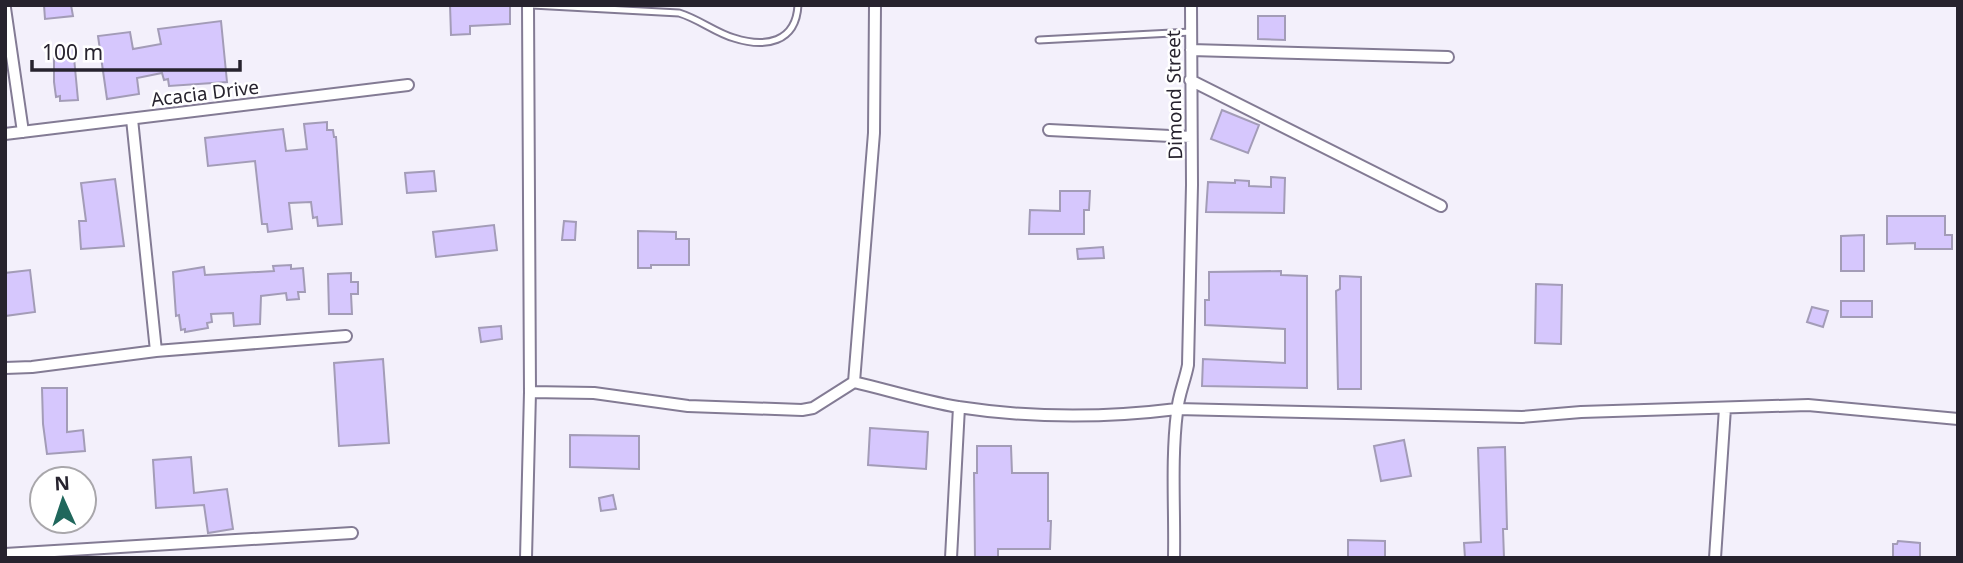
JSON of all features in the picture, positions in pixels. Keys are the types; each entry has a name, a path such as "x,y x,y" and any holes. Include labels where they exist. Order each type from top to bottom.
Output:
{"street":[{"path":"526,558 530,392 530,5"},
{"path":"854,382 874,133 875,5"},
{"name":"Dimond Street","path":"1177,409 1188,365 1192,185 1191,5"},
{"path":"5,8 23,132"},
{"path":"1191,50 1448,57"},
{"path":"1190,80 1441,206"},
{"name":"Acacia Drive","path":"5,134 408,85"},
{"path":"132,119 156,351"},
{"path":"1049,130 1191,137"},
{"path":"5,368 156,351 346,336"},
{"path":"530,392 594,393 688,406 802,411 813,408 854,382 959,407 998,412 1073,415 1177,409 1522,417 1581,412 1808,405 1958,419"},
{"path":"951,558 959,407"},
{"path":"1715,558 1725,408"},
{"path":"1174,558 1173,462 1177,409"},
{"path":"5,554 93,553 352,533"}],"lane":[{"path":"530,5 679,13 698,19 731,38 751,42 770,41 787,36 797,20 798,5"},
{"path":"1039,40 1191,32"}],"building":[{"path":"44,5 71,5 73,16 45,19"},
{"path":"450,5 510,5 510,24 470,26 470,34 451,35"},
{"path":"1258,16 1285,16 1285,40 1258,39"},
{"path":"221,21 227,82 169,86 168,79 164,80 162,73 137,78 139,94 107,99 98,36 130,32 133,49 161,44 158,29"},
{"path":"73,47 78,100 60,101 60,96 56,97 54,82 54,49"},
{"path":"1222,110 1259,125 1248,153 1211,139"},
{"path":"327,122 327,130 333,130 336,137 342,224 318,226 317,217 313,218 311,202 289,203 292,229 268,232 267,224 262,224 255,161 208,166 205,138 283,129 286,151 307,149 304,124"},
{"path":"434,171 436,191 407,193 405,173"},
{"path":"1271,177 1285,178 1284,213 1206,212 1208,182 1249,181 1249,186 1271,187"},
{"path":"115,179 124,246 81,249 79,221 86,221 81,183"},
{"path":"1060,191 1090,191 1089,210 1084,210 1084,234 1029,234 1030,210 1060,211"},
{"path":"1887,216 1945,216 1945,235 1952,235 1952,249 1915,249 1915,243 1887,244"},
{"path":"564,221 576,222 575,240 562,240"},
{"path":"494,225 497,250 436,257 433,232"},
{"path":"638,231 676,232 676,239 689,239 689,265 651,265 651,268 638,268"},
{"path":"1864,235 1864,271 1841,271 1841,236"},
{"path":"1103,247 1104,258 1078,259 1077,249"},
{"path":"291,265 291,269 303,268 305,292 298,292 299,299 287,300 286,293 261,296 260,324 234,326 233,313 211,314 212,322 207,323 208,328 185,332 185,329 181,330 179,315 176,316 173,272 204,267 205,275 274,271 273,266"},
{"path":"30,270 35,312 5,316 5,273"},
{"path":"1281,271 1281,275 1307,276 1307,388 1202,386 1203,359 1285,363 1285,329 1205,325 1205,300 1209,300 1209,272"},
{"path":"351,273 351,282 358,282 358,294 351,294 352,314 329,314 328,274"},
{"path":"1340,276 1361,277 1361,389 1338,389 1336,291 1340,289"},
{"path":"1536,284 1562,285 1561,344 1535,343"},
{"path":"1841,301 1872,301 1872,317 1841,317"},
{"path":"1812,307 1828,311 1823,327 1807,322"},
{"path":"501,326 502,339 481,342 479,328"},
{"path":"383,359 389,443 339,446 334,363"},
{"path":"42,388 67,388 67,432 83,430 85,451 47,454"},
{"path":"870,428 928,432 926,469 868,465"},
{"path":"570,435 639,436 639,469 570,467"},
{"path":"1404,440 1411,476 1381,481 1374,446"},
{"path":"977,446 1011,446 1012,473 1048,473 1050,549 998,549 998,558 975,558 974,473 977,473"},
{"path":"1505,447 1507,529 1503,529 1504,558 1465,558 1464,543 1481,542 1478,448"},
{"path":"191,457 194,493 227,489 233,529 208,533 204,505 156,508 153,460"},
{"path":"613,495 616,509 601,511 599,498"},
{"path":"1348,540 1385,541 1385,558 1348,558"},
{"path":"1898,541 1920,543 1920,558 1893,558 1893,544"}]}
